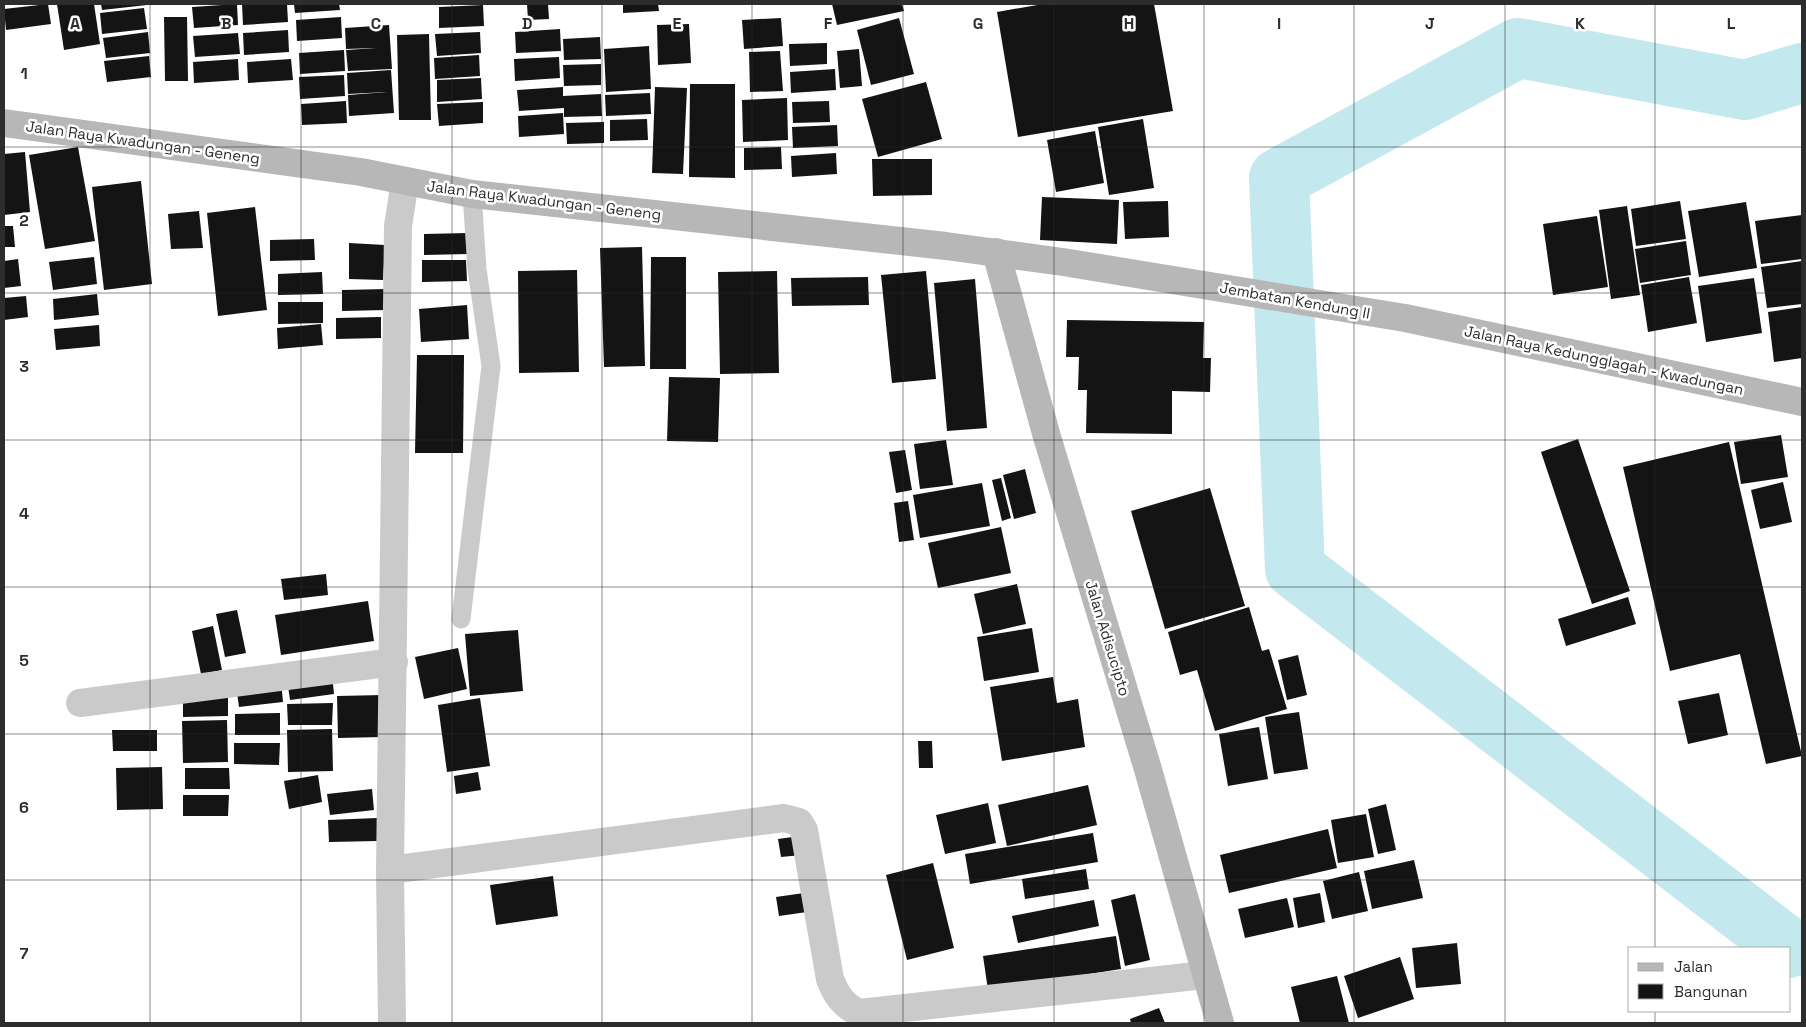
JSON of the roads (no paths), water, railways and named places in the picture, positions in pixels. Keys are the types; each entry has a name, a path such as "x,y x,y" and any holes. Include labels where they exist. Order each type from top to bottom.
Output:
{"main road":[{"name":"Jalan Raya Kwadungan - Geneng","path":"4,123 361,172 472,194 996,252 1186,281"},
{"name":"Jalan Adisucipto","path":"996,252 1047,437 1147,766 1205,976 1220,1023"},
{"name":"Jembatan Kendung II","path":"1186,281 1405,318"},
{"name":"Jalan Raya Kedungglagah - Kwadungan","path":"1405,318 1802,402"}],"street":[{"path":"392,1023 390,870 398,226 405,181"},
{"path":"80,704 394,662"},
{"path":"390,870 784,818 800,822 804,830 830,979 836,995 849,1008 859,1013 1205,976"}],"lane":[{"path":"461,619 492,366 477,269 472,194"}],"waterway":[{"path":"1788,947 1295,569 1279,178 1518,48 1745,90 1802,73"}]}
